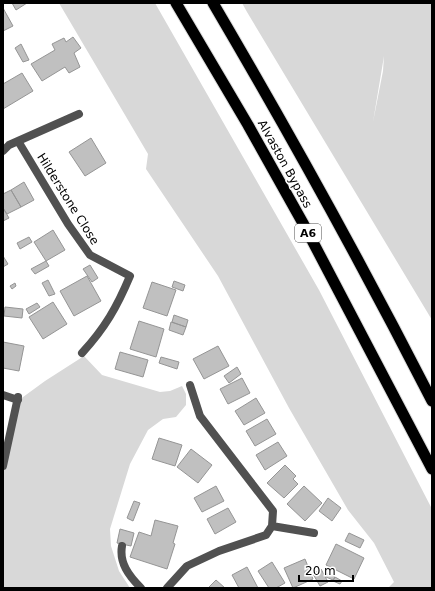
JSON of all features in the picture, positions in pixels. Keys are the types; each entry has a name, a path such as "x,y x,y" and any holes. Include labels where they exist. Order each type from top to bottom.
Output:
{"highway":[{"name":"Alvaston Bypass","path":"176,3 248,125 304,225 432,468"},
{"name":"Alvaston Bypass","path":"213,3 270,100 328,205 385,309 432,401"}],"street":[{"path":"5,145 18,141 79,114"},
{"name":"Hilderstone Close","path":"18,141 68,224 90,255 130,276 122,296 111,316 99,335 82,353"},
{"path":"167,588 187,566 220,551 266,535 272,526 273,511 200,416 190,385"},
{"path":"3,395 18,398 3,466"},
{"path":"272,526 314,533"},
{"path":"122,546 121,553 125,567 132,579 141,588"}],"shaded area":[{"path":"59,3 155,3 319,290 432,509 432,588 388,588 394,582 374,543 348,510 289,408 218,276 146,169 148,154"},
{"path":"242,3 432,3 432,320","holes":["384,56 383,71 373,122"]},
{"path":"84,356 102,375 160,392 170,391 182,386 186,394 186,405 176,417 163,419 148,430 130,464 110,529 111,546 119,571 130,588 3,588 3,474 19,400"}],"building":[{"path":"12,3 27,3 16,10"},
{"path":"3,8 13,26 3,31"},
{"path":"73,37 81,48 74,53 80,67 69,73 65,67 42,81 31,64 55,50 52,44 64,38 66,42"},
{"path":"21,44 29,60 23,62 15,48"},
{"path":"22,73 33,91 3,109 3,84"},
{"path":"91,138 106,163 85,176 69,152"},
{"path":"24,182 34,200 21,207 11,190"},
{"path":"11,190 21,207 7,214 3,208 3,194"},
{"path":"3,208 9,218 3,221"},
{"path":"53,230 65,250 46,261 34,242"},
{"path":"29,237 32,242 20,249 17,243"},
{"path":"3,256 8,264 3,267"},
{"path":"46,261 49,266 35,274 31,269"},
{"path":"90,265 98,278 92,282 83,269"},
{"path":"87,276 101,301 74,316 60,291"},
{"path":"48,280 55,294 49,296 42,283"},
{"path":"174,281 185,285 183,291 172,287"},
{"path":"152,282 176,290 167,316 143,308"},
{"path":"15,283 16,286 12,289 10,286"},
{"path":"53,302 67,324 43,339 29,317"},
{"path":"37,303 40,307 29,314 26,309"},
{"path":"5,307 23,309 22,318 4,316"},
{"path":"174,315 188,320 186,327 172,322"},
{"path":"139,321 164,329 156,357 130,349"},
{"path":"171,322 186,327 183,335 169,330"},
{"path":"3,342 24,346 19,371 3,368"},
{"path":"218,346 229,366 204,379 193,359"},
{"path":"120,352 148,360 143,377 115,369"},
{"path":"161,357 179,362 177,369 159,363"},
{"path":"237,367 241,374 229,383 224,376"},
{"path":"242,378 250,393 228,404 220,389"},
{"path":"256,398 265,413 244,425 235,411"},
{"path":"267,419 276,434 255,446 246,431"},
{"path":"159,438 182,445 175,466 152,459"},
{"path":"278,442 287,456 265,470 256,455"},
{"path":"191,449 212,465 198,483 177,467"},
{"path":"285,465 296,476 293,479 298,484 284,498 267,483"},
{"path":"216,486 224,501 202,512 194,498"},
{"path":"304,486 322,503 305,521 287,504"},
{"path":"328,498 341,508 332,521 319,511"},
{"path":"134,501 140,503 133,521 127,518"},
{"path":"228,508 236,522 215,534 207,519"},
{"path":"155,520 178,526 173,543 175,544 167,569 130,557 139,532 151,536"},
{"path":"120,529 134,533 131,546 117,543"},
{"path":"349,533 364,540 360,548 345,541"},
{"path":"336,544 364,558 354,579 326,565"},
{"path":"305,559 313,579 293,588 284,568"},
{"path":"272,562 285,583 276,588 269,588 258,571"},
{"path":"247,567 258,588 239,588 232,575"},
{"path":"321,569 328,582 320,586 313,574"},
{"path":"328,573 335,577 333,580 326,577"},
{"path":"335,577 342,581 340,584 333,581"},
{"path":"216,580 225,588 208,588"}]}
